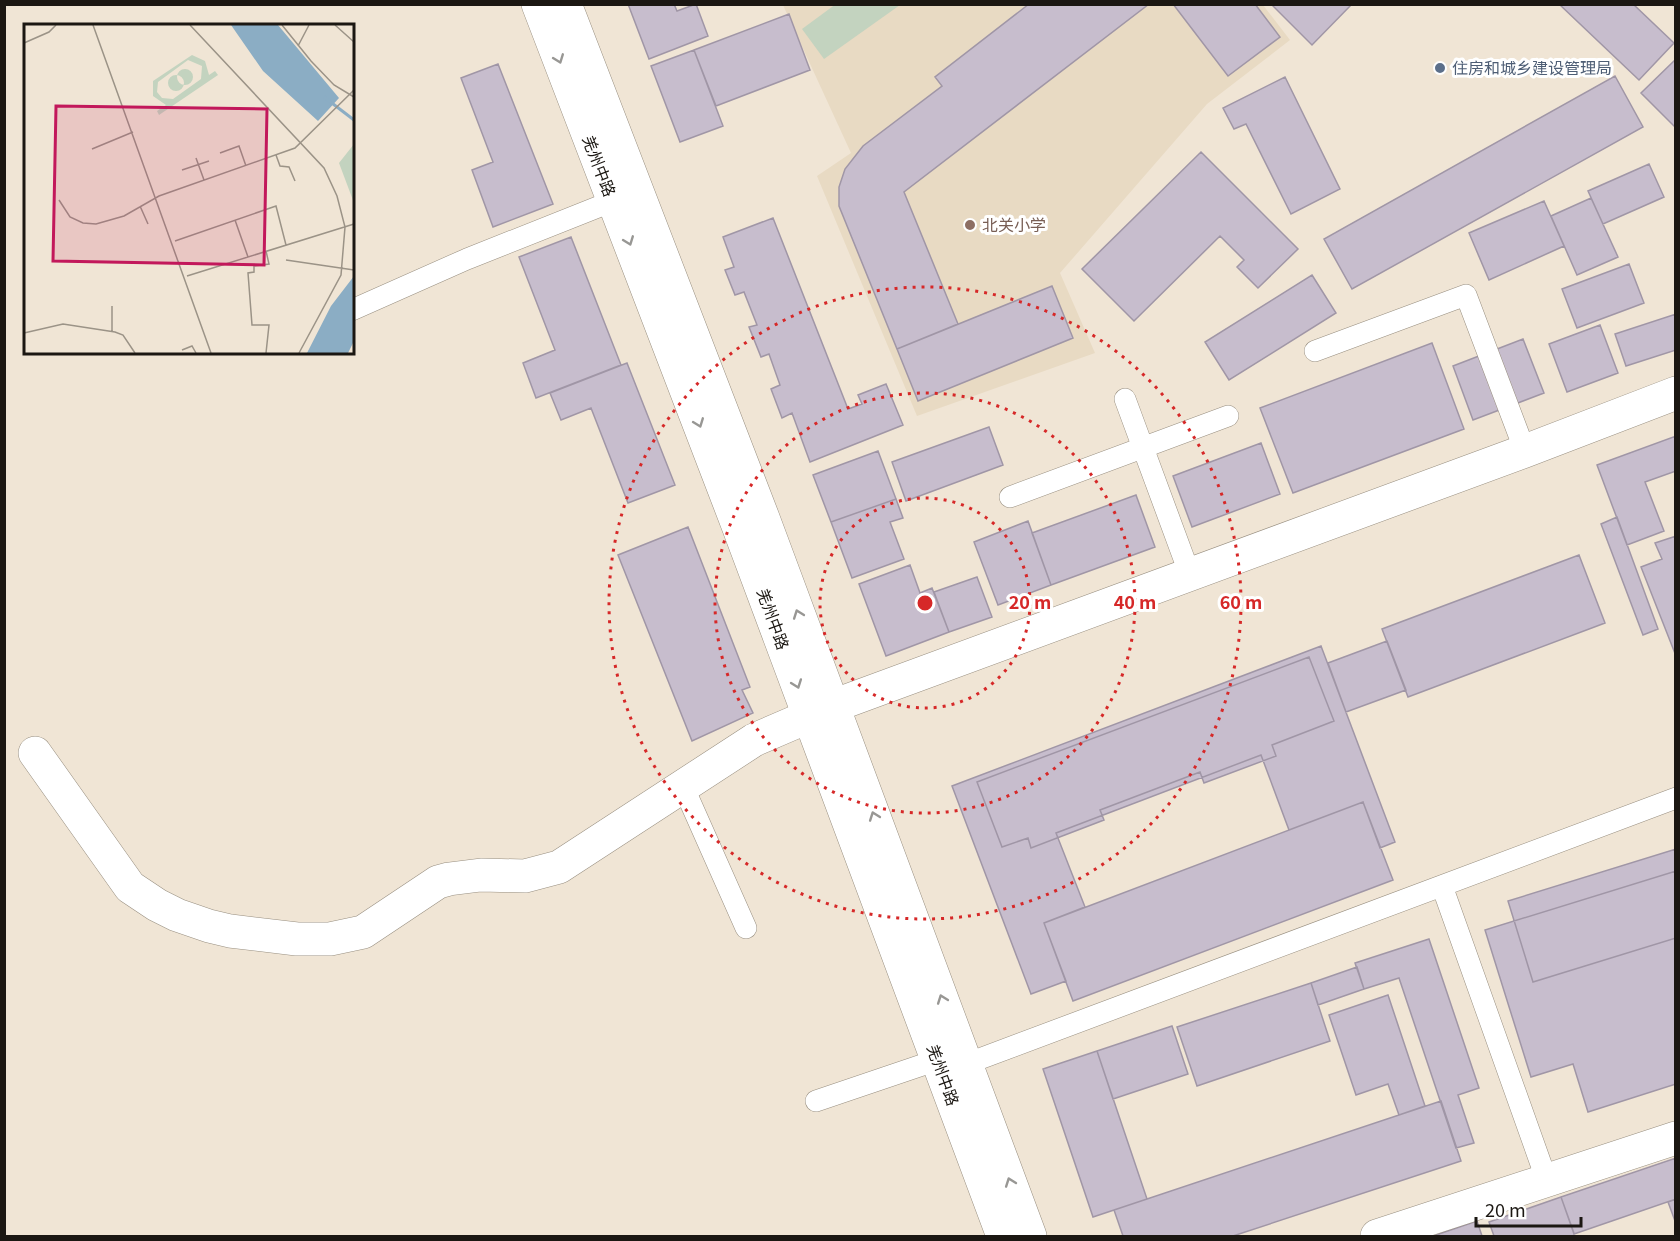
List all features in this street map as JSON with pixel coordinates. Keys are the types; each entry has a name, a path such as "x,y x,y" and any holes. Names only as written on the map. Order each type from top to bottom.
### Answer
{"main road":[{"name":"羌州中路","path":"537,4 739,528 821,711 952,1062 1030,1236"},
{"name":"羌州中路","path":"565,4 763,518 821,711"},
{"path":"35,753 130,887 157,905 177,915 230,931 297,939 330,939 363,932 438,882 482,875 525,876 559,867 754,740 821,711 1676,393"},
{"name":"羌州中路","path":"952,1062 1003,1236"},
{"path":"1377,1236 1676,1138"}],"lane":[{"path":"354,309 467,259 613,201"},
{"path":"1316,351 1466,295 1525,451"},
{"path":"1125,399 1190,574"},
{"path":"1010,496 1228,416"},
{"path":"683,786 746,928"},
{"path":"816,1101 952,1062 1442,886 1676,798"},
{"path":"1442,886 1547,1181"}],"shaded area":[{"name":"北关小学","path":"783,5 1263,5 1290,40 1207,104 1060,273 1095,353 917,416 817,176 851,153"}],"green space":[{"path":"836,4 900,5 824,59 802,29"}],"building":[{"path":"628,4 674,4 677,11 696,4 708,36 649,59"},
{"path":"1029,4 1149,4 904,192 958,324 897,349 839,206 839,187 845,169 863,146 942,86 935,77"},
{"path":"1173,4 1255,4 1280,37 1228,76"},
{"path":"1271,4 1352,4 1312,45"},
{"path":"1559,4 1633,4 1674,43 1639,80"},
{"path":"789,14 810,70 716,106 694,50"},
{"path":"694,50 723,126 680,142 651,66"},
{"path":"1676,59 1676,128 1641,93"},
{"path":"498,64 553,204 493,227 472,170 493,162 461,78"},
{"path":"1615,76 1643,127 1352,289 1324,239"},
{"path":"1285,77 1340,189 1291,214 1246,124 1234,129 1223,108"},
{"path":"1201,152 1298,249 1258,288 1237,267 1244,260 1220,236 1134,321 1082,269"},
{"path":"1649,164 1664,197 1603,224 1588,191"},
{"path":"1591,198 1618,257 1577,275 1551,216"},
{"path":"1544,201 1564,246 1489,280 1469,233"},
{"path":"773,218 848,409 862,404 858,395 886,384 903,425 810,462 792,413 782,418 771,389 780,385 769,354 761,357 749,327 757,325 744,292 735,295 725,270 734,267 723,237"},
{"path":"571,237 621,365 536,398 523,363 555,350 519,257"},
{"path":"1629,264 1644,303 1577,328 1562,289"},
{"path":"1312,275 1336,313 1229,380 1205,342"},
{"path":"1052,286 1073,338 918,401 897,349"},
{"path":"1676,314 1676,350 1626,366 1615,334"},
{"path":"1600,325 1618,373 1567,392 1549,344"},
{"path":"1523,339 1544,393 1473,420 1453,366"},
{"path":"1432,343 1464,429 1293,493 1260,408"},
{"path":"627,363 675,485 628,503 591,408 561,420 550,393"},
{"path":"989,427 1003,465 906,501 892,462"},
{"path":"1676,436 1676,471 1645,482 1664,531 1627,545 1597,465"},
{"path":"1261,443 1280,494 1192,527 1173,476"},
{"path":"878,451 896,499 831,522 813,475"},
{"path":"1136,495 1155,547 1051,585 1032,533"},
{"path":"896,499 903,518 890,522 904,559 852,578 831,522"},
{"path":"1617,517 1658,629 1643,635 1601,524"},
{"path":"1028,521 1051,585 998,605 974,542"},
{"path":"688,527 750,687 742,690 753,713 692,741 618,555"},
{"path":"1676,536 1676,656 1641,567 1662,559 1655,543"},
{"path":"1579,555 1605,623 1408,697 1382,629"},
{"path":"910,565 920,593 932,588 949,632 886,656 859,584"},
{"path":"977,577 992,617 949,632 934,592"},
{"path":"1387,641 1406,690 1346,712 1328,663"},
{"path":"1321,646 1395,842 1380,848 1363,802 1289,830 1261,755 1056,833 1085,907 1044,923 1066,981 1031,994 952,786"},
{"path":"1309,657 1334,721 1272,745 1276,756 1204,783 1200,772 1100,810 1104,820 1031,848 1028,838 1002,847 977,782"},
{"path":"1363,802 1393,880 1073,1001 1044,923"},
{"path":"1676,849 1676,938 1533,982 1508,901"},
{"path":"1676,871 1676,1084 1588,1112 1573,1064 1531,1077 1485,930"},
{"path":"1429,939 1479,1088 1458,1095 1474,1143 1456,1148 1399,978 1364,989 1355,963"},
{"path":"1357,967 1364,989 1318,1005 1311,983"},
{"path":"1311,983 1330,1041 1197,1086 1177,1027"},
{"path":"1388,995 1425,1106 1399,1115 1388,1084 1356,1095 1329,1015"},
{"path":"1172,1026 1188,1074 1113,1099 1097,1051"},
{"path":"1097,1051 1147,1199 1093,1217 1043,1069"},
{"path":"1441,1101 1461,1161 1233,1236 1123,1236 1114,1210"},
{"path":"1676,1158 1676,1199 1574,1234 1561,1197"},
{"path":"1561,1197 1575,1236 1494,1236 1489,1222"},
{"path":"1676,1199 1676,1221 1675,1221 1668,1202"},
{"path":"1477,1221 1482,1236 1433,1236"}],"place":[{"name":"住房和城乡建设管理局","path":"1440,68"},
{"name":"北关小学","path":"970,225"}]}
